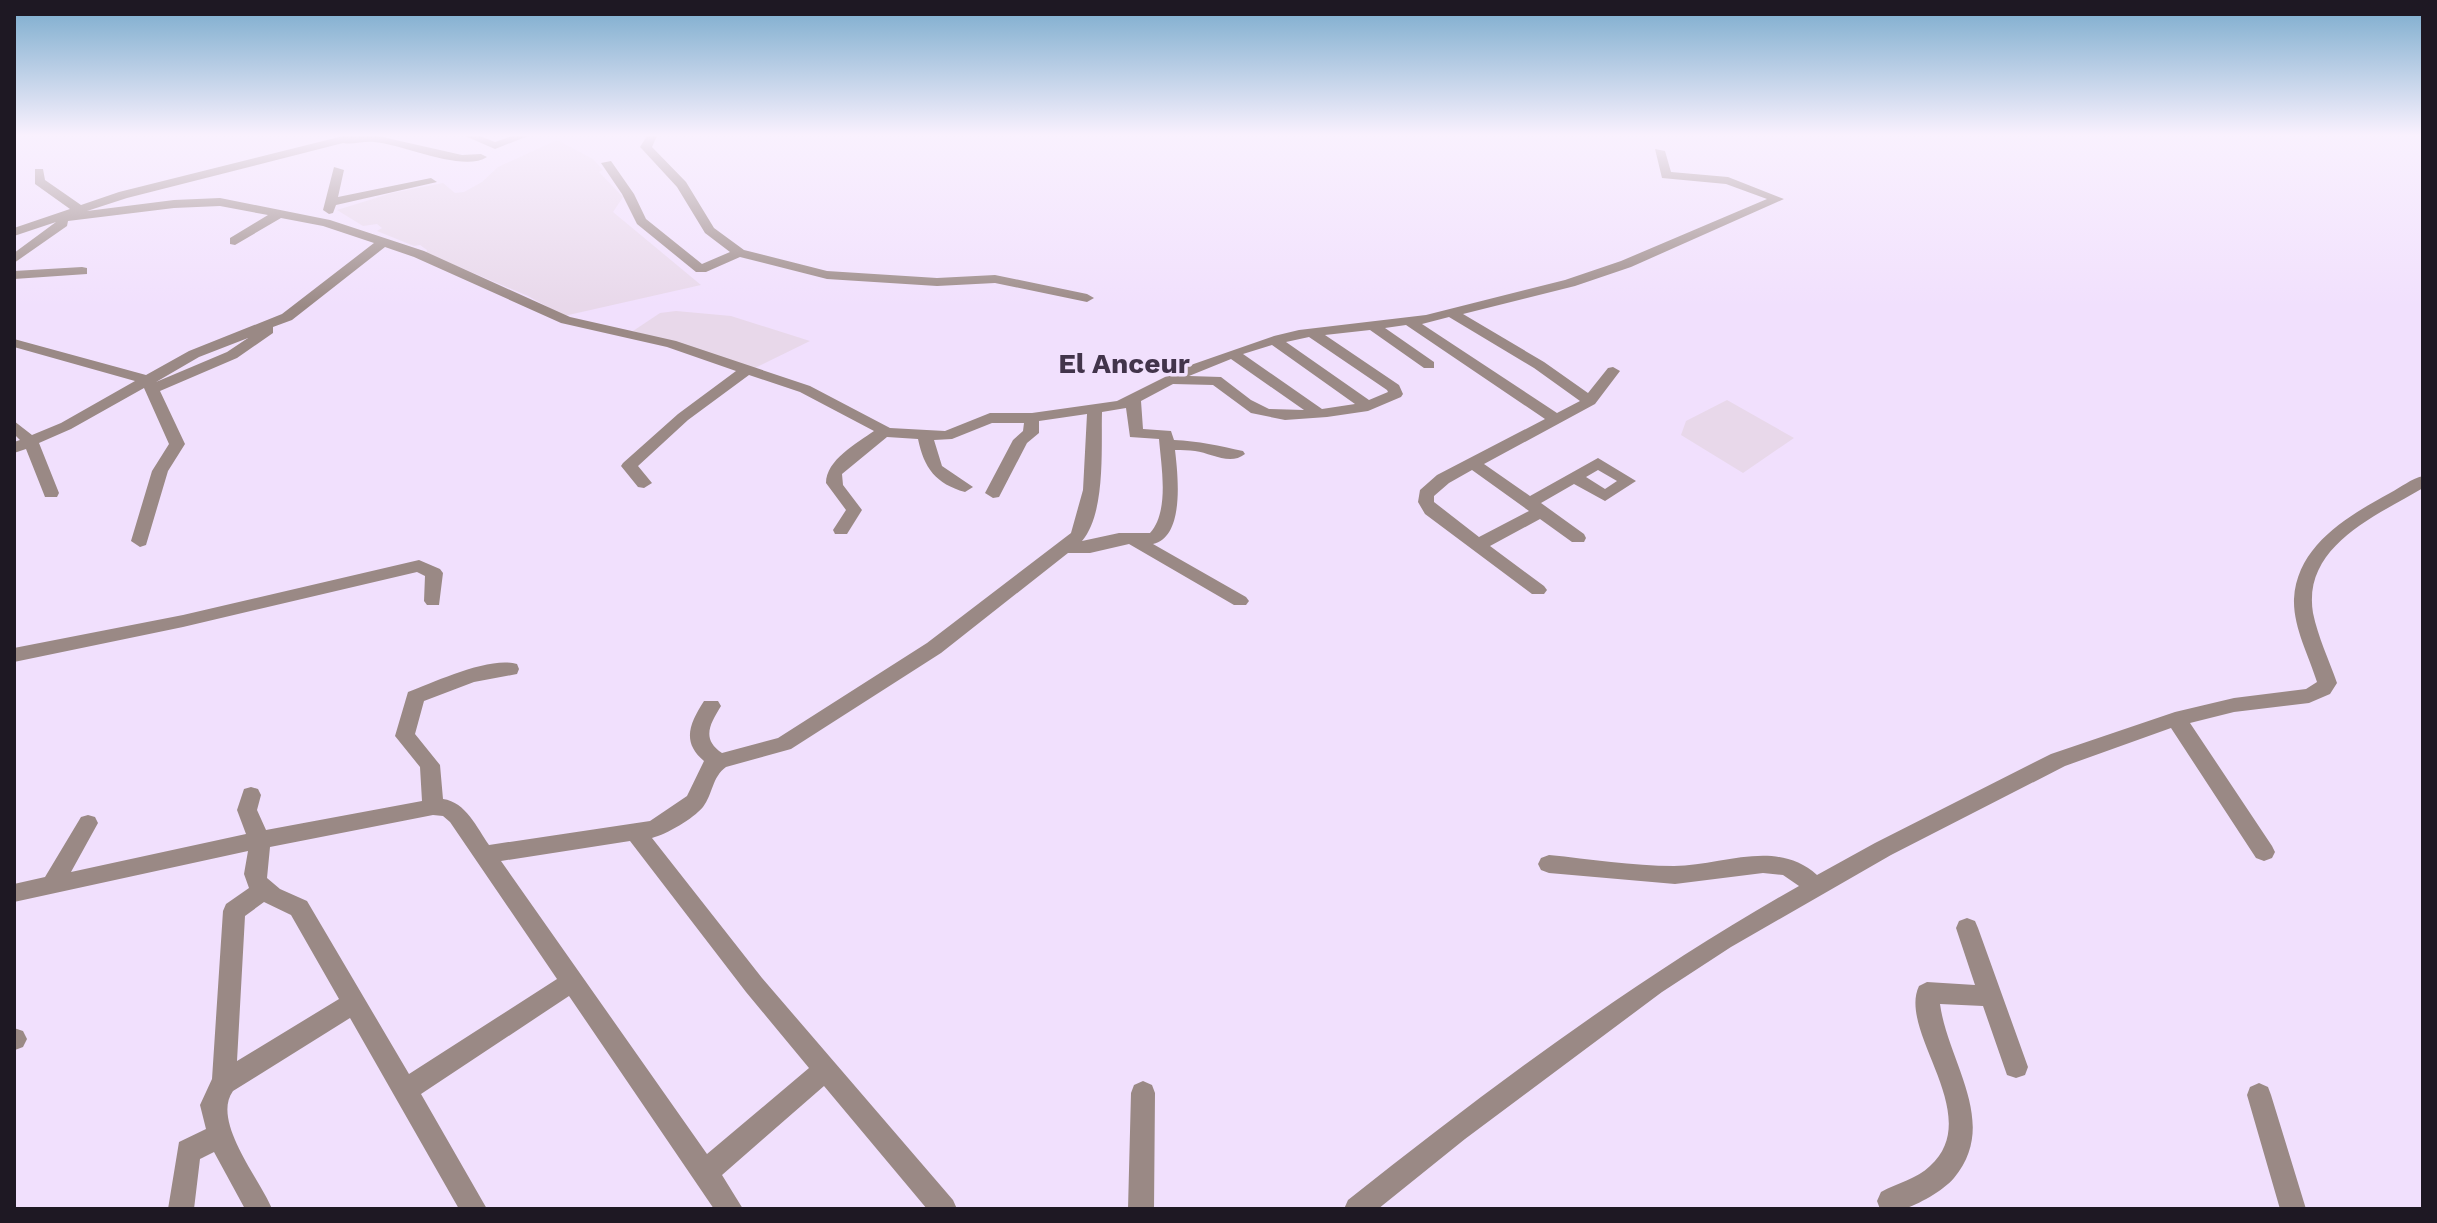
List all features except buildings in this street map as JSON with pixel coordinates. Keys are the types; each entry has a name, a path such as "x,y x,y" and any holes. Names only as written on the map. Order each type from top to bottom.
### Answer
{"street":[{"path":"49,193 69,215"},
{"path":"14,232 139,193"},
{"path":"326,223 334,193"},
{"path":"332,202 376,193"},
{"path":"627,193 641,221 701,269 739,253"},
{"path":"687,193 703,222 717,238 739,253 827,275 937,282 995,279 1087,298"},
{"path":"14,259 69,215 202,202 280,213 385,241 518,296 566,320 671,344 805,389 884,431 902,435 925,433 947,436 990,418 1032,418 1134,401 1167,382 1232,353 1274,340 1451,313 1598,275 1778,199 1762,193"},
{"path":"235,241 280,213"},
{"path":"14,448 149,385 232,355 385,241"},
{"path":"14,275 82,271"},
{"path":"1451,313 1539,365 1590,401"},
{"path":"1409,321 1556,419"},
{"path":"1372,325 1429,365"},
{"path":"1167,382 1216,380 1257,411 1318,413 1368,406 1392,397 1396,391 1312,333"},
{"path":"1274,340 1368,406"},
{"path":"14,343 149,385 177,444 160,471 140,541"},
{"path":"1232,353 1318,413"},
{"path":"644,483 629,466 683,417 748,369"},
{"path":"1538,590 1431,510 1426,494 1432,487 1473,463 1590,401 1613,371"},
{"path":"1063,547 1090,547 1119,539 1135,541 1154,538 1165,528 1169,492 1166,434 1135,434 1134,401"},
{"path":"484,855 655,829 695,802 711,767 720,761 784,744 934,648 1078,536 1087,515 1095,409"},
{"path":"993,493 1021,440 1031,433 1032,418"},
{"path":"14,426 31,442 51,493"},
{"path":"841,530 854,510 834,483 835,473 840,465 884,431"},
{"path":"925,433 930,462 936,472 944,479 965,487"},
{"path":"1167,445 1200,446 1217,453 1237,454"},
{"path":"1473,463 1578,538"},
{"path":"1478,545 1575,477"},
{"path":"1357,1209 1456,1130 1654,985 1815,887 2058,760 2175,719 2234,705 2309,696 2323,689 2327,683 2303,600 2306,576 2334,535 2348,523 2423,481"},
{"path":"1135,541 1240,601"},
{"path":"14,655 183,621 419,566 434,573 433,601"},
{"path":"433,807 430,765 405,736 415,697 471,676 510,669"},
{"path":"711,706 697,732 705,753 720,761"},
{"path":"2175,719 2264,852"},
{"path":"251,795 245,807 250,825 259,840 255,876 263,890 299,908 474,1209"},
{"path":"14,893 259,840 433,807 448,808 457,816 730,1209"},
{"path":"51,886 88,823"},
{"path":"635,832 754,985 944,1209"},
{"path":"1549,864 1639,875 1675,875 1763,864 1786,866 1800,873 1815,887"},
{"path":"224,1083 234,911 263,890"},
{"path":"1967,928 2016,1067"},
{"path":"404,1091 571,982"},
{"path":"1893,1209 1890,1201 1924,1187 1944,1173 1960,1146 1962,1118 1927,993 1990,996"},
{"path":"259,1209 223,1143 211,1107 213,1096 224,1083 354,1003"},
{"path":"704,1173 826,1069"},
{"path":"1141,1209 1143,1093"},
{"path":"2259,1095 2293,1209"},
{"path":"181,1209 188,1151 215,1138 223,1143"}],"shaded area":[{"path":"392,193 619,193 623,197 613,212 701,285 564,316 528,296 426,253 427,250 420,245 414,246 377,231 382,228 377,224 363,226 337,210"},
{"path":"676,311 731,316 810,341 755,368 633,331 660,313"},
{"path":"1727,400 1794,438 1743,473 1681,435 1686,421"}],"district":[{"name":"El Anceur","path":"1124,363"}]}
